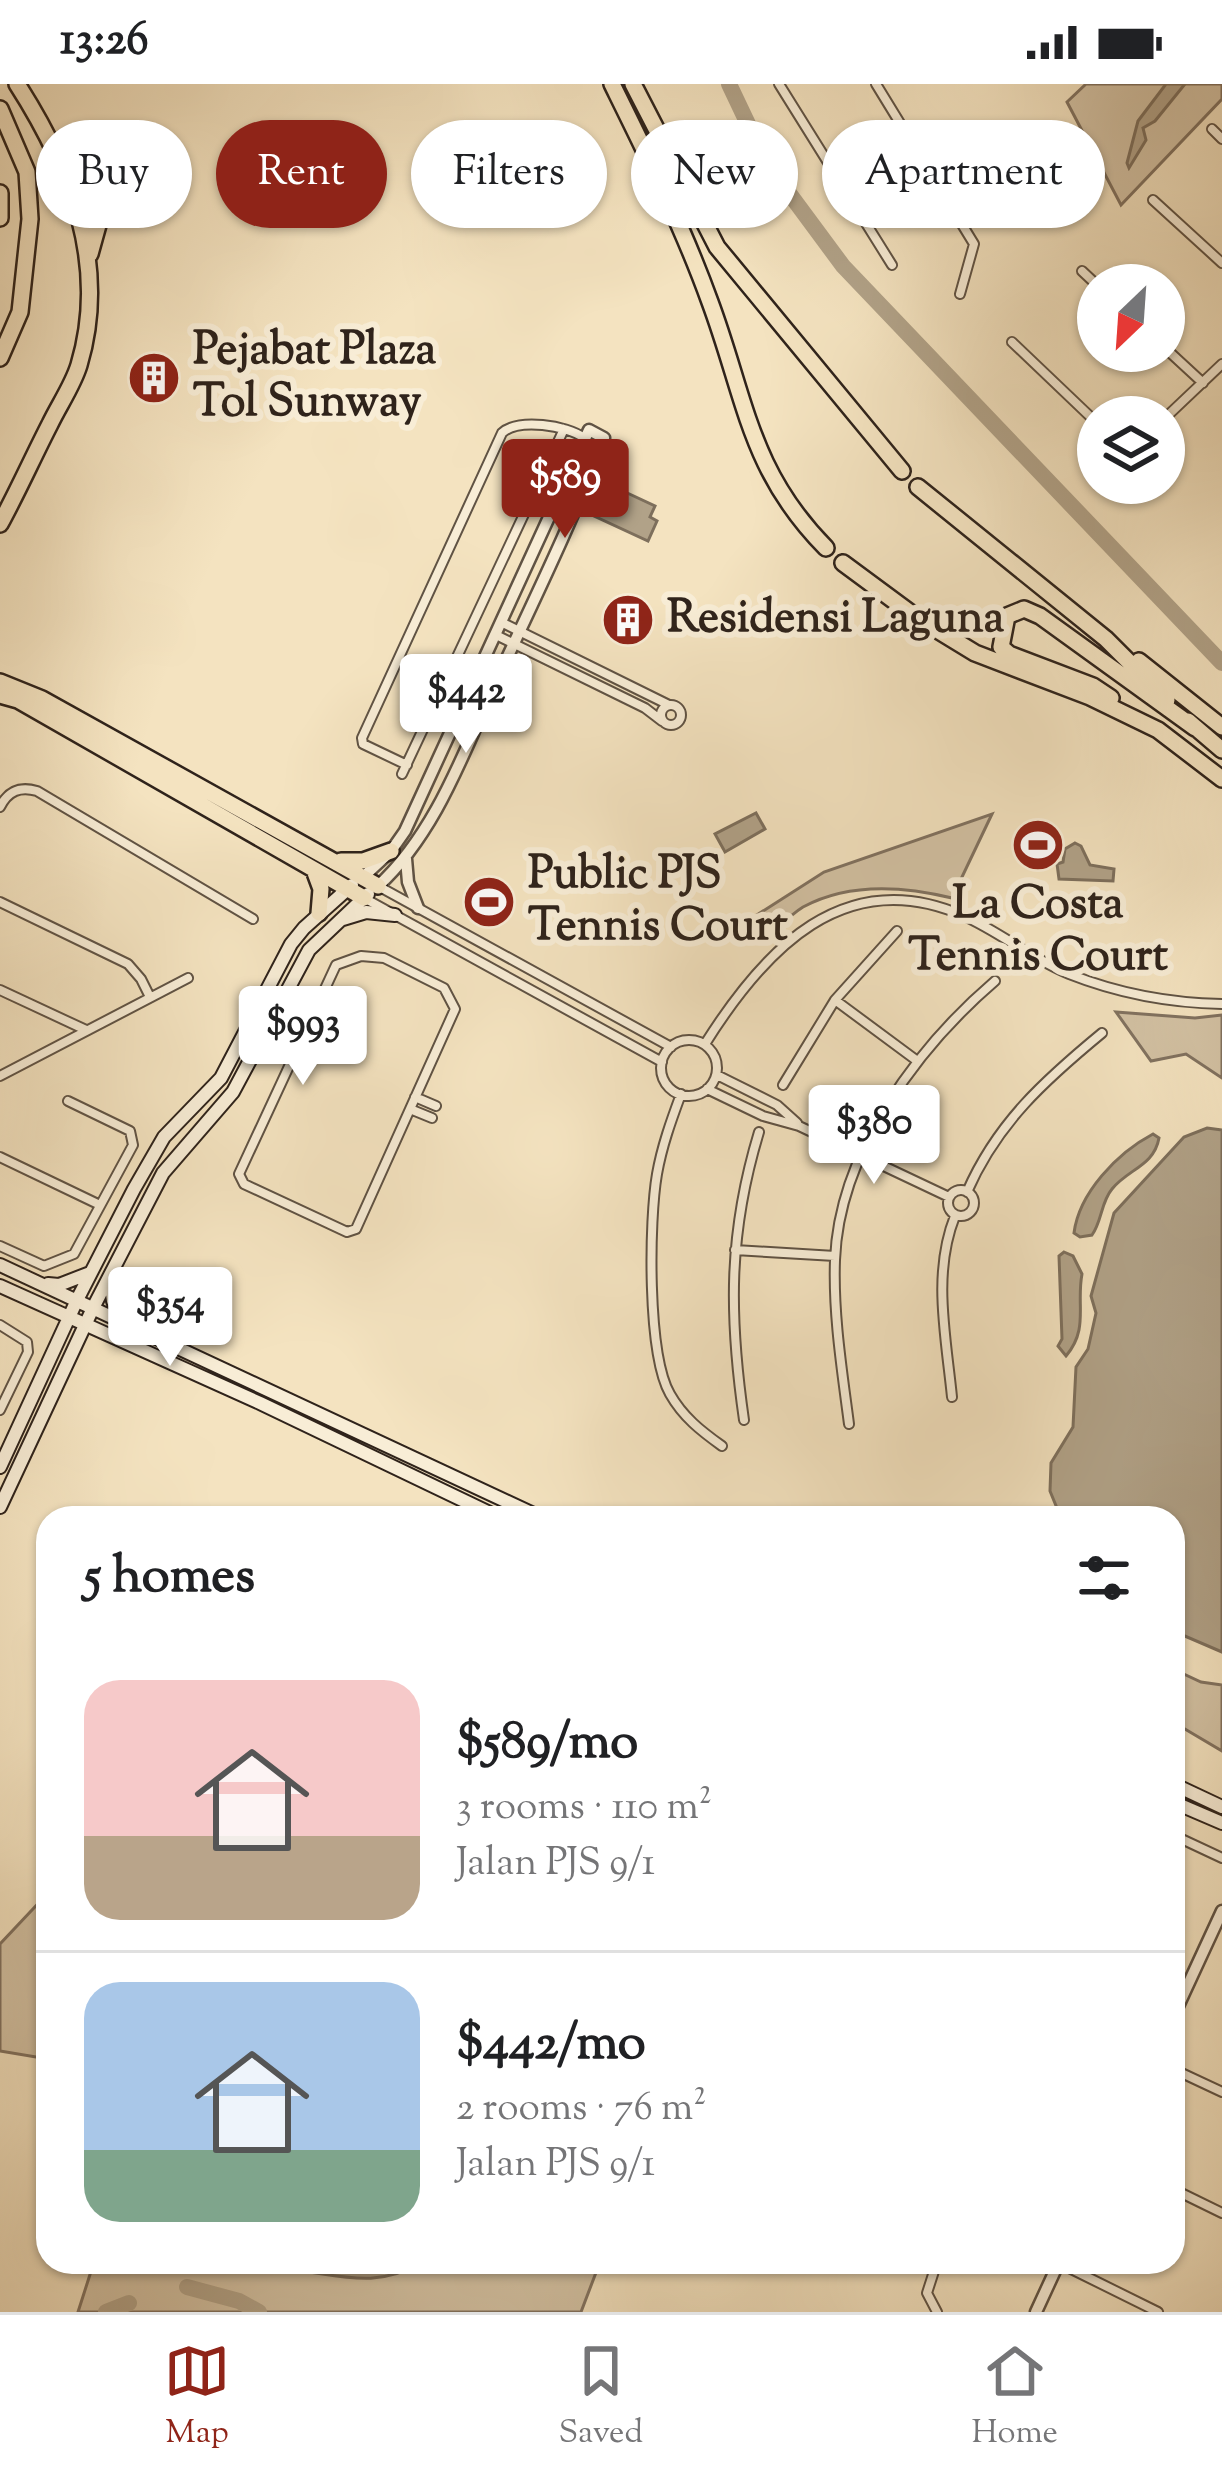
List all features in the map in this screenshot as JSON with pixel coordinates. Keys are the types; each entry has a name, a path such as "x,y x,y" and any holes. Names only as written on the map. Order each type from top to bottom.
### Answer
{"highway":[{"path":"0,524 78,367 91,280 90,254 52,142 17,84"},
{"path":"612,84 710,301 760,458 794,516 826,548"},
{"path":"633,84 717,247 902,471"},
{"path":"0,109 27,172 30,219 20,313 0,358"},
{"path":"0,193 0,218"},
{"path":"90,254 97,228"},
{"path":"918,487 1222,727"},
{"path":"842,562 916,617 975,653 1158,730"},
{"path":"1222,750 1040,616 1024,609 1007,616 1000,638 1009,654 1093,686 1222,779"},
{"path":"1106,639 1195,728"},
{"path":"0,682 42,699 379,886"},
{"path":"0,695 18,700 364,898"},
{"path":"332,860 399,855"},
{"path":"312,868 321,889 319,914"}],"main road":[{"path":"0,1467 90,1273 164,1137 221,1078 292,944 362,877"},
{"path":"0,1507 93,1307 163,1173 233,1092 302,961 379,886"},
{"path":"338,921 366,912 395,915"},
{"path":"0,1264 516,1506"},
{"path":"41,1283 59,1285 90,1273"},
{"path":"110,1276 112,1301 122,1321"},
{"path":"0,1286 475,1506"},
{"path":"38,1304 56,1327 57,1346"},
{"path":"73,1352 90,1339 114,1339"},
{"path":"1185,1790 1222,1807"},
{"path":"1185,1807 1222,1823"}],"street":[{"path":"779,84 892,265"},
{"path":"876,84 974,244 960,294"},
{"path":"1211,129 1222,139"},
{"path":"1153,200 1222,263"},
{"path":"1012,342 1077,404"},
{"path":"1185,399 1222,364"},
{"path":"1185,366 1203,382"},
{"path":"564,430 405,769 363,744 362,738 505,429 512,425 564,430 604,439 447,786 379,886 671,1047"},
{"path":"418,908 399,855 405,832 586,435"},
{"path":"507,550 531,561"},
{"path":"496,635 645,708 662,721 672,725 680,720 678,708 501,622"},
{"path":"662,721 661,711 669,705"},
{"path":"1,802 20,789 37,791 253,919"},
{"path":"362,877 399,855"},
{"path":"364,898 662,1062"},
{"path":"704,1044 784,943 815,919 880,899 926,904 965,916 1068,974 1146,997 1222,1004"},
{"path":"0,902 128,964 150,997"},
{"path":"783,1085 835,1000 897,931"},
{"path":"361,956 384,958 444,988 455,1009 410,1109 356,1229 347,1232 244,1184 239,1174 336,965 361,956"},
{"path":"0,1076 188,978"},
{"path":"849,1424 835,1256 845,1206 882,1113 916,1060 995,980"},
{"path":"0,990 86,1030"},
{"path":"835,1000 916,1060"},
{"path":"967,1192 983,1155 1007,1119 1045,1079 1102,1033"},
{"path":"684,1040 704,1044 716,1058 717,1075 707,1089 695,1095 681,1094 663,1078 662,1062 671,1047 684,1040"},
{"path":"717,1075 777,1105 799,1126"},
{"path":"707,1089 763,1116 799,1126 949,1197"},
{"path":"681,1094 663,1142 656,1180 652,1216 655,1322 670,1394 694,1426 722,1446"},
{"path":"415,1097 436,1106"},
{"path":"0,1246 44,1266 68,1259 133,1145 133,1136 68,1101"},
{"path":"410,1109 432,1118"},
{"path":"743,1420 734,1342 734,1250 737,1213 759,1132"},
{"path":"0,1157 100,1205"},
{"path":"957,1191 967,1192 974,1199 974,1209 967,1216 955,1216 948,1206 949,1197 957,1191"},
{"path":"952,1397 940,1271 955,1216"},
{"path":"734,1250 835,1256"},
{"path":"0,1325 27,1342 28,1352 0,1410"},
{"path":"1185,1841 1222,1858"},
{"path":"1185,1992 1222,1911"},
{"path":"1185,2075 1222,2092"},
{"path":"1185,2194 1222,2212"},
{"path":"933,2274 927,2293 937,2312"},
{"path":"1036,2312 1053,2274"},
{"path":"1083,2274 1159,2312"}],"shaded area":[{"path":"1086,84 1222,84 1222,99 1121,205 1105,174 1105,120 1076,120 1067,102"},
{"path":"1166,84 1185,84 1155,121 1143,128 1146,140 1129,168 1138,121"},
{"path":"608,484 655,506 650,517 657,521 648,541 594,516"},
{"path":"756,813 765,829 725,852 715,834"},
{"path":"992,814 952,898 895,889 839,893 803,907 767,938 749,920 824,872"},
{"name":"La Costa Tennis Court","path":"1059,833 1059,855 1018,856 1017,834"},
{"path":"1075,843 1090,865 1114,869 1113,881 1059,879 1057,864 1063,862 1065,849"},
{"name":"Public PJS Tennis Court","path":"488,878 510,889 490,926 468,914"},
{"path":"1116,1012 1195,1018 1222,1015 1222,1078 1186,1054 1151,1061"},
{"path":"1207,1128 1222,1130 1222,1652 1185,1636 1185,1506 1056,1506 1050,1491 1051,1463 1073,1427 1076,1367 1088,1349 1096,1313 1091,1296 1114,1213 1184,1137"},
{"path":"1153,1134 1159,1138 1152,1155 1112,1189 1092,1235 1074,1233 1083,1203 1102,1176"},
{"path":"1064,1252 1073,1256 1082,1274 1080,1326 1066,1356 1058,1346 1062,1339 1059,1256"},
{"path":"1185,1675 1222,1685 1222,1751 1185,1729"},
{"path":"36,1906 36,2057 0,2051 0,1944"},
{"path":"90,2274 595,2274 581,2312 78,2312"},
{"path":"321,2274 394,2274 370,2278"}],"waterway":[{"path":"729,84 766,162 843,266 1222,663"},
{"path":"187,2287 239,2301 259,2312"},
{"path":"106,2312 129,2303"}],"place":[{"name":"Pejabat Plaza Tol Sunway","path":"154,378"},
{"name":"Residensi Laguna","path":"628,620"},
{"name":"La Costa Tennis Court","path":"1038,845"},
{"name":"Public PJS Tennis Court","path":"489,902"}]}
